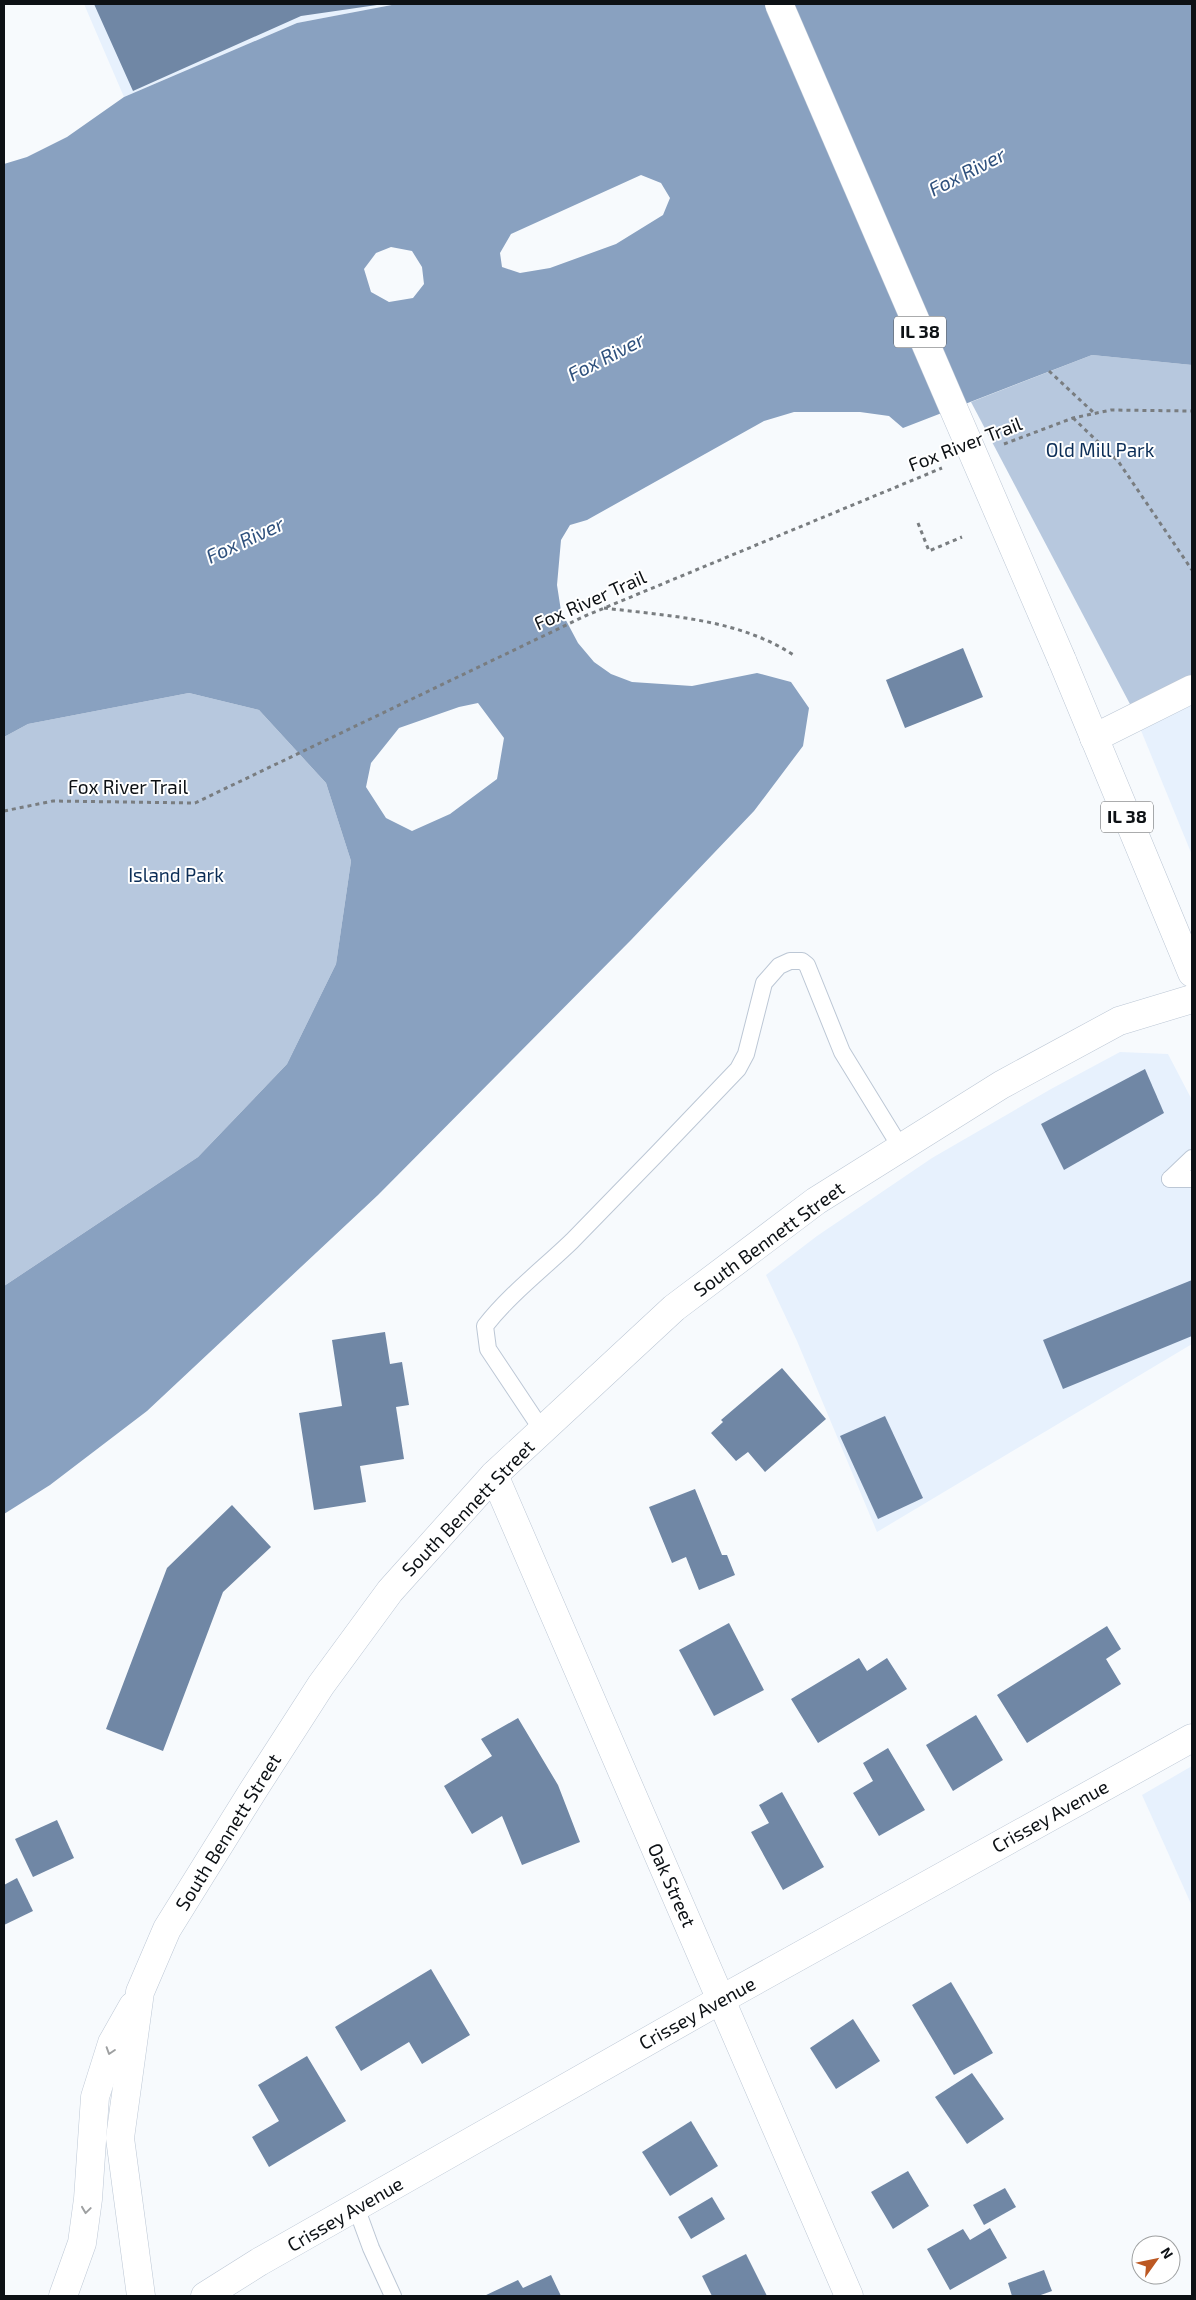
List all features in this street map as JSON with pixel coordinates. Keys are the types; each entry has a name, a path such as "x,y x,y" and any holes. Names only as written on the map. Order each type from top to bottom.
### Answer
{"main road":[{"name":"IL 38","path":"779,4 1062,660 1192,974"},
{"path":"1094,738 1192,689"},
{"name":"South Bennett Street","path":"141,2296 120,2138 140,1992 167,1928 321,1685 390,1590 494,1475 674,1308 816,1201 1002,1085 1119,1021 1192,999"},
{"name":"Oak Street","path":"494,1475 849,2296"},
{"name":"Crissey Avenue","path":"205,2296 356,2207 722,1999 1192,1738"},
{"path":"63,2296 82,2244 88,2198 95,2097 112,2043 140,1992"}],"lane":[{"path":"542,1430 488,1349 485,1326 498,1309 548,1265 638,1175 738,1069 746,1054 764,983 779,966 796,961 802,961 807,965 842,1052 901,1148"},
{"path":"1192,1158 1170,1179 1192,1180"},
{"path":"356,2207 370,2248 393,2296"}],"path":[{"path":"1049,371 1094,413"},
{"name":"Fox River Trail","path":"998,446 1073,418 1094,413 1111,410 1192,411"},
{"path":"1073,418 1118,461 1192,570"},
{"name":"Fox River Trail","path":"4,811 53,801 195,803 585,616 943,467"},
{"path":"918,522 929,551 962,537"},
{"path":"603,608 732,628 758,635 796,656"}],"shaded area":[{"path":"84,4 397,4 297,23 124,97"},
{"path":"1192,677 1192,855 1131,706"},
{"path":"1120,1052 1168,1054 1192,1100 1192,1344 877,1532 797,1341 766,1275 817,1236 932,1158 1051,1089"},
{"path":"1192,1766 1192,1906 1142,1795"}],"green space":[{"name":"Old Mill Park","path":"1092,355 1192,365 1192,677 1131,706 971,402"},
{"name":"Island Park","path":"189,693 259,710 326,783 351,861 336,964 287,1064 198,1157 4,1286 4,737 28,724"}],"water":[{"name":"Fox River","path":"397,4 1192,4 1192,365 1092,355 903,428 889,416 860,412 794,412 764,421 587,520 570,525 561,540 557,585 561,611 578,643 594,662 611,674 632,682 692,686 757,673 791,682 809,708 803,746 754,811 631,940 378,1195 147,1411 50,1485 4,1514 4,1286 198,1157 287,1064 336,964 351,861 326,783 259,710 189,693 28,724 4,737 4,164 27,157 67,137 124,97 297,23","holes":["641,175 661,183 670,198 663,215 616,244 550,268 520,273 502,267 500,253 511,234","391,247 412,251 422,267 424,284 413,298 389,302 371,292 364,269 376,253","478,703 504,738 497,779 450,814 412,831 386,818 366,787 371,763 399,728 459,707"]}],"building":[{"path":"94,4 377,5 301,16 133,91"},
{"path":"963,648 983,697 905,728 886,680"},
{"path":"1145,1069 1164,1113 1064,1170 1041,1124"},
{"path":"1192,1280 1192,1336 1063,1389 1043,1340"},
{"path":"385,1332 390,1364 402,1362 409,1405 396,1407 404,1459 360,1466 366,1502 314,1510 299,1413 342,1406 332,1340"},
{"path":"782,1368 826,1419 765,1472 748,1452 736,1461 711,1433 723,1422 721,1420"},
{"path":"885,1416 923,1498 878,1519 840,1436"},
{"path":"695,1489 722,1555 727,1555 735,1575 699,1590 686,1557 672,1563 649,1507"},
{"path":"232,1505 271,1547 223,1592 163,1751 106,1729 167,1568"},
{"path":"729,1623 764,1690 714,1716 679,1650"},
{"path":"1107,1626 1121,1649 1106,1659 1121,1684 1027,1743 997,1695"},
{"path":"859,1658 867,1671 887,1658 907,1689 818,1743 791,1699"},
{"path":"976,1715 1003,1760 953,1791 926,1745"},
{"path":"518,1718 558,1785 580,1842 522,1865 502,1816 472,1834 444,1786 492,1756 481,1739"},
{"path":"888,1748 925,1810 879,1836 853,1793 873,1781 863,1763"},
{"path":"782,1792 824,1867 783,1890 751,1832 769,1823 759,1805"},
{"path":"57,1820 74,1858 33,1877 15,1839"},
{"path":"17,1878 33,1911 4,1925 4,1885"},
{"path":"431,1969 470,2035 422,2064 409,2042 361,2071 335,2027"},
{"path":"951,1982 993,2053 954,2075 912,2005"},
{"path":"853,2019 880,2061 836,2089 810,2048"},
{"path":"307,2056 346,2121 269,2167 252,2137 279,2121 258,2085"},
{"path":"972,2073 1004,2119 967,2144 935,2097"},
{"path":"691,2121 718,2166 670,2196 642,2152"},
{"path":"908,2171 929,2206 893,2229 871,2192"},
{"path":"1005,2188 1016,2207 984,2225 973,2205"},
{"path":"712,2197 725,2219 691,2239 678,2217"},
{"path":"990,2228 1007,2258 950,2290 927,2249 963,2229 970,2240"},
{"path":"746,2254 767,2296 712,2296 702,2276"},
{"path":"1044,2270 1052,2291 1038,2296 1012,2296 1008,2283"},
{"path":"551,2275 561,2296 484,2296 518,2280 523,2288"}]}
